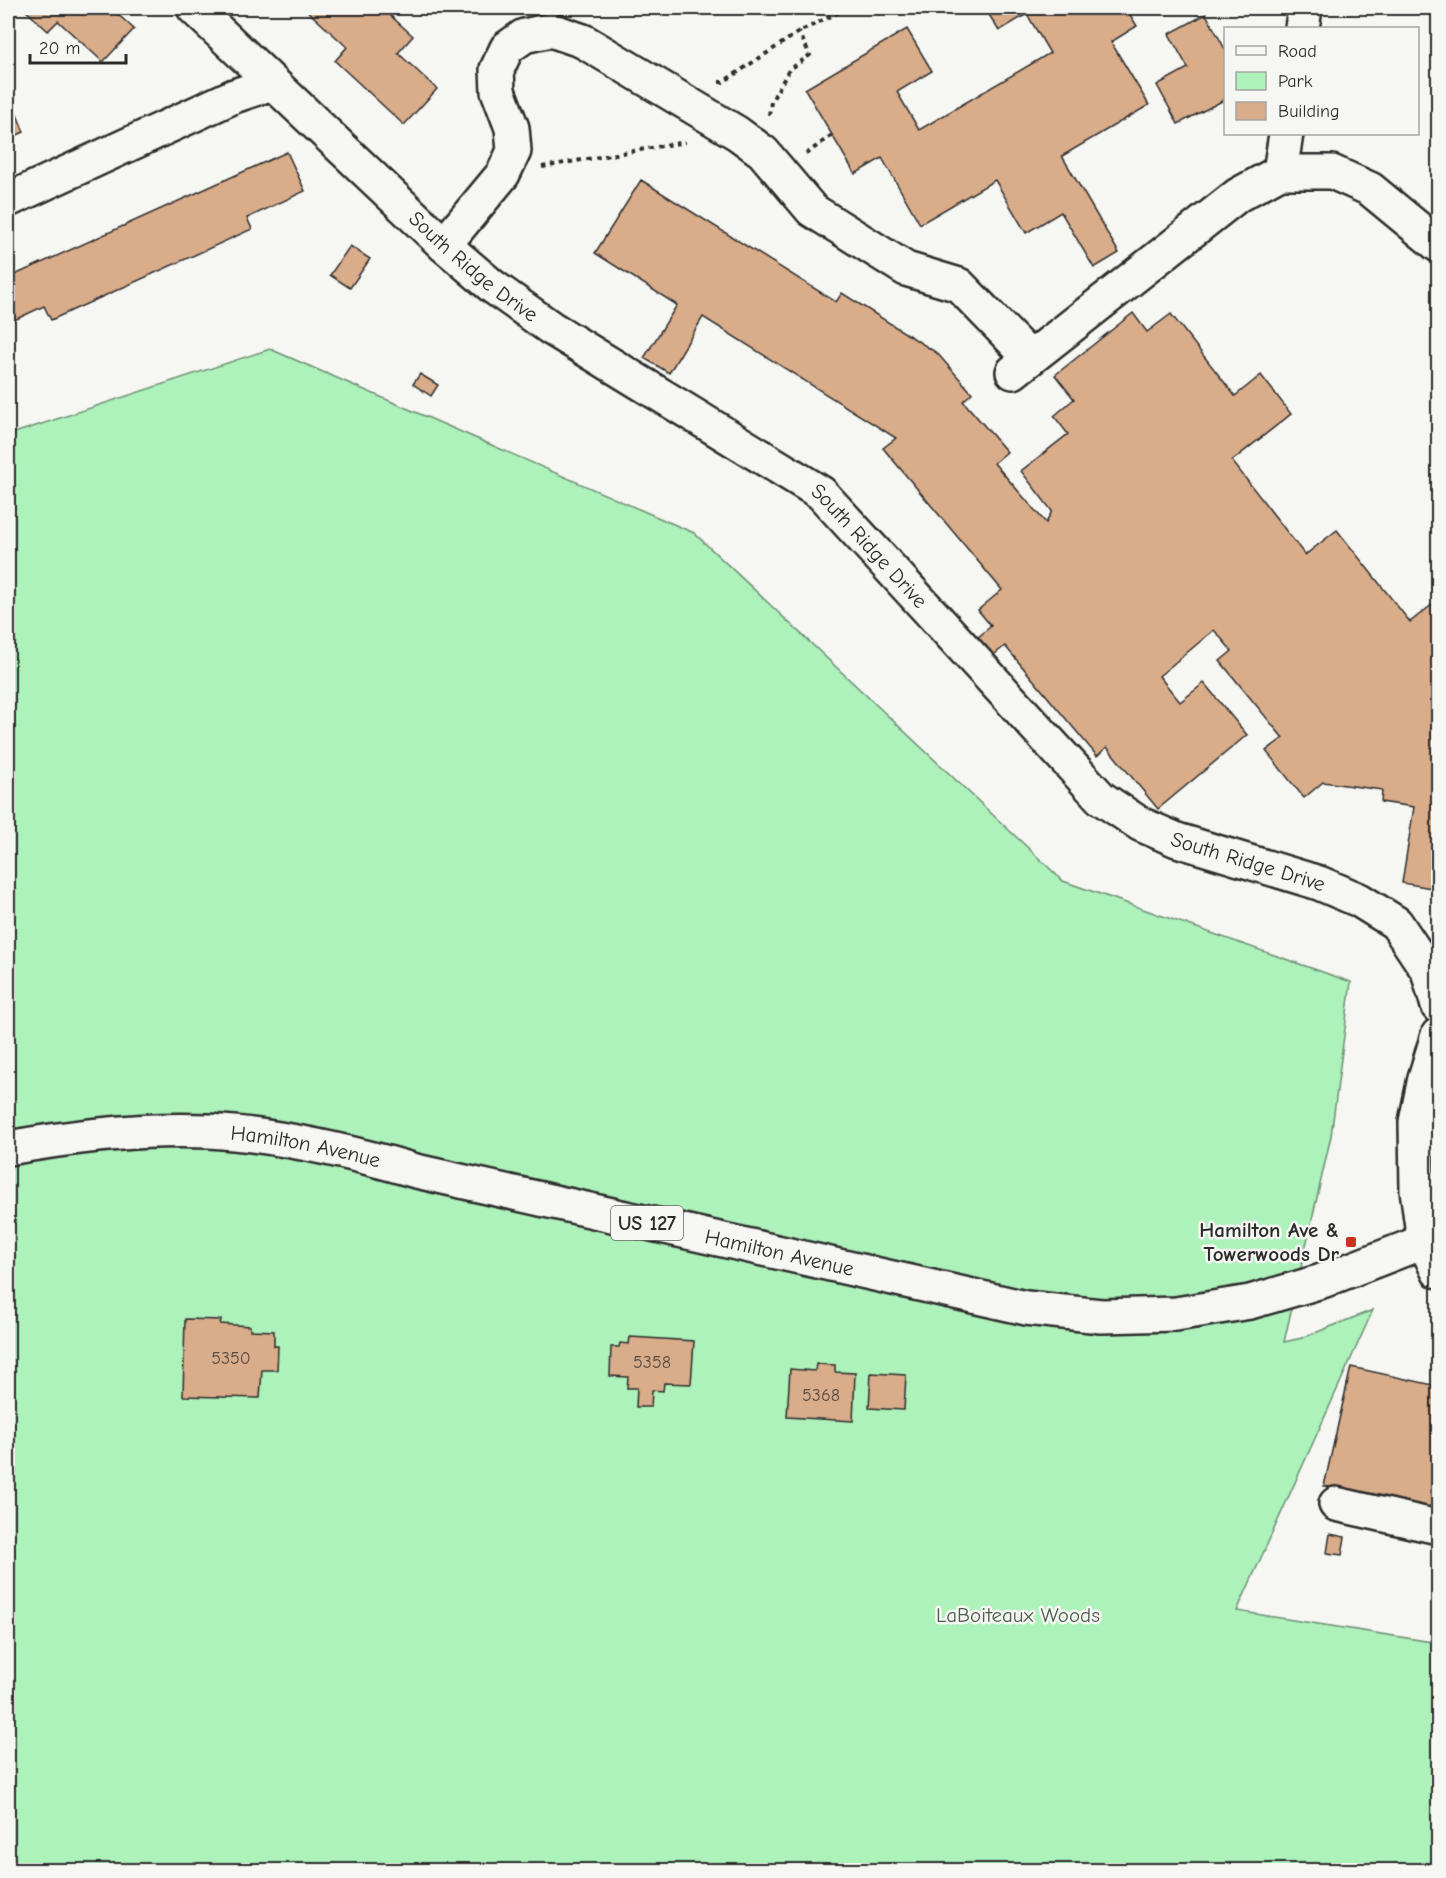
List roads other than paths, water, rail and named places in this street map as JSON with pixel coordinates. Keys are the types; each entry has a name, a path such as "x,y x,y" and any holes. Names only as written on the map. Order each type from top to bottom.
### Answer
{"street":[{"name":"South Ridge Drive","path":"194,8 444,245 492,286 550,328 821,493 1101,798 1140,824 1177,840 1319,883 1359,900 1396,923 1428,972 1438,1006"},
{"path":"1302,27 1305,8"},
{"path":"444,245 503,174 514,151 512,128 498,91 497,69 507,48 524,36 551,30 583,41 737,133 763,152 812,210 906,269 959,285 1021,365 1238,195 1280,172 1332,172 1370,189 1433,238 1438,245"},
{"path":"8,200 234,96 272,83"},
{"path":"1280,172 1286,135"},
{"path":"1438,1035 1425,1078 1416,1122 1418,1190 1438,1271"},
{"name":"Hamilton Avenue","path":"8,1148 59,1138 134,1132 209,1131 284,1139 358,1154 416,1172 1026,1308 1101,1316 1176,1314 1250,1302 1322,1281 1431,1239"},
{"path":"1336,1504 1438,1527"}],"place":[{"name":"Hamilton Ave & Towerwoods Dr","path":"1351,1242"}],"park label":[{"name":"LaBoiteaux Woods","path":"1018,1615"}]}
